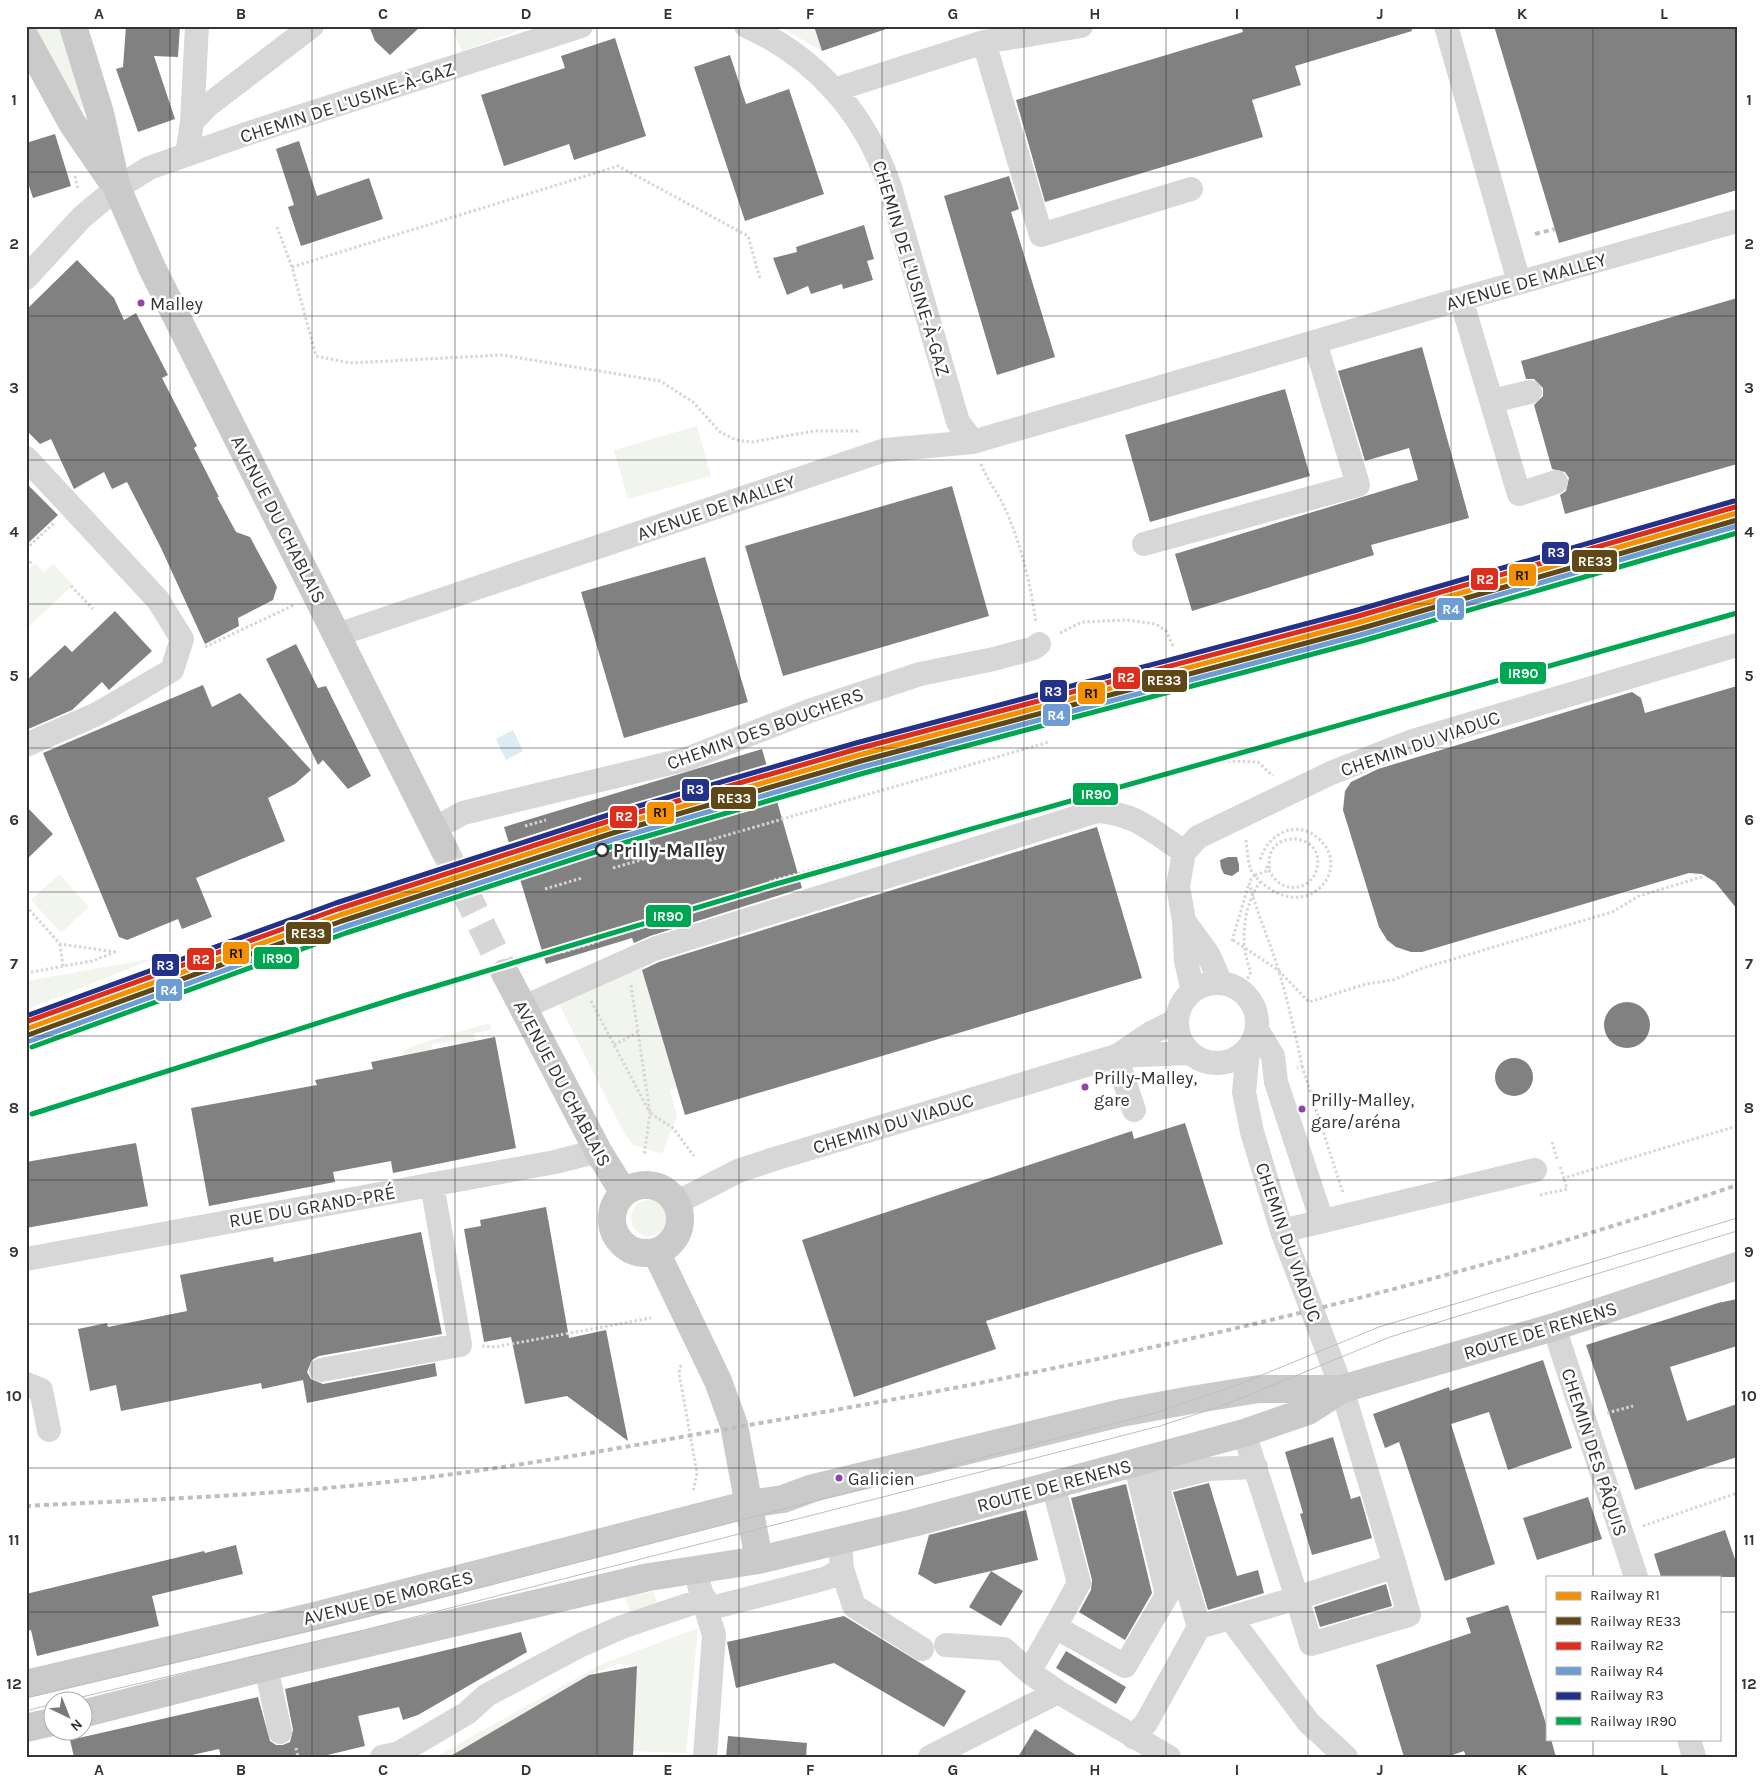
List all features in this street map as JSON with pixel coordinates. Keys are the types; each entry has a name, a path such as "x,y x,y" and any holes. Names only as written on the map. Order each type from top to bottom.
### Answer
{"main road":[{"name":"AVENUE DU CHABLAIS","path":"73,26 100,113 117,188 152,268 439,839"},
{"name":"AVENUE DU CHABLAIS","path":"30,51 72,123 117,188"},
{"name":"AVENUE DU CHABLAIS","path":"505,973 598,1151 624,1193"},
{"path":"653,1186 664,1190 676,1203 680,1220 678,1233 667,1246 656,1252 645,1254 634,1252 622,1244 615,1234 612,1223 612,1211 624,1193 633,1187 653,1186"},
{"path":"656,1252 718,1382 734,1425 759,1560"},
{"name":"ROUTE DE RENENS","path":"749,1504 783,1499 813,1488 1130,1412 1259,1390 1342,1389 1554,1327 1737,1266"},
{"name":"ROUTE DE RENENS","path":"759,1560 913,1523 1244,1433 1308,1411 1342,1389"},
{"name":"AVENUE DE MORGES","path":"26,1684 315,1616 749,1504"},
{"name":"AVENUE DE MORGES","path":"92,1712 649,1577 759,1560"},
{"path":"26,1728 42,1724"}],"street":[{"path":"187,154 192,122 198,26"},
{"path":"192,122 208,106 312,26"},
{"name":"CHEMIN DE L'USINE-À-GAZ","path":"26,278 82,217 117,188 149,168 581,26"},
{"name":"CHEMIN DE L'USINE-À-GAZ","path":"746,26 771,37 802,59 834,90 854,113 880,159 958,422 977,452"},
{"path":"834,90 984,42 1081,26"},
{"path":"1446,26 1519,282"},
{"path":"984,42 1041,235 1191,189"},
{"name":"AVENUE DE MALLEY","path":"337,634 885,450 977,452 1101,405 1519,282 1737,222"},
{"path":"1461,299 1519,494 1556,482"},
{"path":"1144,544 1358,485 1315,342"},
{"path":"1492,401 1530,392"},
{"path":"26,458 158,600 182,639 172,670 97,714 26,744"},
{"name":"CHEMIN DES BOUCHERS","path":"439,839 463,813 687,759 809,711 920,674 994,659 1034,648 1044,635"},
{"name":"CHEMIN DU VIADUC","path":"1184,852 1198,838 1310,783 1413,742 1737,645"},
{"path":"522,1008 627,961 673,944 1097,811 1117,812 1136,820 1184,852 1178,886 1184,920 1186,961 1193,991"},
{"path":"1184,920 1208,954 1221,983"},
{"path":"1221,983 1232,986 1249,999 1255,1009 1252,1040 1237,1058 1225,1063 1212,1063 1199,1060 1189,1053 1180,1037 1177,1020 1182,1004 1193,991 1202,986 1221,983"},
{"name":"CHEMIN DU VIADUC","path":"1116,1056 1151,1032 1177,1020"},
{"path":"1252,1040 1273,1056 1276,1082 1322,1220"},
{"name":"CHEMIN DU VIADUC","path":"1252,1040 1244,1092 1252,1132 1282,1231 1342,1389 1409,1615 1311,1644 1297,1598"},
{"name":"CHEMIN DU VIADUC","path":"676,1203 738,1171 1116,1056 1189,1053"},
{"path":"1116,1056 1134,1110"},
{"path":"1212,1063 1244,1092"},
{"name":"RUE DU GRAND-PRÉ","path":"26,1259 555,1162 598,1151"},
{"path":"1282,1231 1535,1170"},
{"path":"321,1370 460,1345 432,1184"},
{"name":"CHEMIN DES PÂQUIS","path":"1554,1327 1636,1576"},
{"path":"26,1384 41,1390 48,1430"},
{"path":"1244,1433 1297,1598"},
{"path":"1055,1627 1125,1666 1167,1595 1135,1462"},
{"path":"1199,1627 1156,1482 1208,1468 1256,1468"},
{"path":"1029,1672 1078,1583 1053,1485"},
{"path":"840,1540 842,1569 854,1606 922,1649"},
{"path":"1133,1737 1146,1723 1199,1627 1395,1566"},
{"path":"694,1569 714,1635 705,1757"},
{"path":"382,1757 399,1752 467,1713 487,1695 622,1627 706,1604 827,1578 842,1569"},
{"path":"1230,1618 1309,1723 1346,1757"},
{"path":"946,1645 1004,1649 1029,1672 1058,1692 1169,1757"},
{"path":"266,1668 280,1732"},
{"path":"930,1757 1058,1692"},
{"path":"1688,1740 1694,1757"}],"path":[{"path":"292,267 618,166 748,236 760,278"},
{"path":"74,173 78,193"},
{"path":"277,227 292,267 316,356 350,363 502,355 660,381 693,402 720,432 736,440 752,442 814,431 864,431"},
{"path":"977,452 1002,502 1016,537 1044,635 1082,622 1126,620 1156,624 1166,631 1174,648"},
{"path":"26,549 71,507"},
{"path":"26,558 33,565"},
{"path":"71,586 93,609"},
{"path":"175,661 317,594"},
{"path":"613,868 1049,742"},
{"path":"1114,792 1192,766 1229,761 1258,762 1273,776"},
{"path":"525,826 548,819"},
{"path":"1248,978 1251,972 1245,948 1246,914 1252,894 1260,882 1281,896 1303,898 1323,886 1330,864 1328,853 1318,839 1304,830 1292,829 1281,832 1270,840 1263,849 1260,860"},
{"path":"1267,865 1280,884 1296,888 1311,881 1318,866 1315,850 1303,840 1295,838 1279,843 1270,856 1267,865 1270,870 1254,875 1250,882 1233,940 1278,970 1309,1002 1366,984 1393,980 1423,968 1612,912 1639,896 1705,876"},
{"path":"771,890 770,881 912,842"},
{"path":"545,890 582,878"},
{"path":"1250,882 1252,894 1278,970 1302,1066 1343,1193"},
{"path":"26,906 60,944 63,966"},
{"path":"563,952 600,941"},
{"path":"26,973 92,961 116,952 60,944"},
{"path":"627,961 650,1114 644,1156"},
{"path":"581,982 650,1114 672,1128 694,1156"},
{"path":"614,1044 638,1032"},
{"path":"1289,1072 1302,1066"},
{"path":"1552,1142 1564,1178 1737,1126"},
{"path":"460,1345 496,1346 651,1318"},
{"path":"680,1373 697,1473 692,1497"},
{"path":"1622,1533 1737,1493"}],"shaded area":[{"path":"34,26 60,26 84,106 79,108"},
{"path":"451,26 532,26 462,51"},
{"path":"778,26 814,26 822,51"},
{"path":"697,426 711,476 628,499 614,450"},
{"path":"35,563 44,572 53,564 73,585 26,629 26,571"},
{"path":"513,730 523,751 506,760 496,739"},
{"path":"59,874 89,907 61,933 31,900"},
{"path":"156,958 26,1010 26,981"},
{"path":"641,968 677,1087 670,1090 677,1116 662,1154 633,1145 622,1129 557,1000"},
{"path":"489,1023 492,1030 474,1033 476,1041 461,1044 459,1040 432,1044 432,1050 404,1055 404,1051 412,1046"},
{"path":"649,1200 662,1205 667,1218 662,1231 649,1236 636,1231 631,1218 636,1205"},
{"path":"653,1592 657,1603 630,1612 625,1597"},
{"path":"698,1628 686,1753 633,1751 637,1666 618,1664 589,1675 450,1757 435,1757 602,1664"}],"building":[{"path":"126,26 180,26 178,57 154,56 175,119 138,132 116,69 123,67"},
{"path":"369,26 421,26 390,55 375,41"},
{"path":"814,26 885,26 886,29 822,51"},
{"path":"1241,26 1411,26 1412,31 1295,66 1301,85 1252,100 1263,137 1045,202 1016,100 1243,32"},
{"path":"1494,26 1737,26 1737,190 1559,243"},
{"path":"615,38 646,136 574,160 569,144 504,166 481,95 565,68 561,56"},
{"path":"730,55 746,104 789,89 824,194 745,221 694,67"},
{"path":"55,134 71,186 33,198 26,177 26,143"},
{"path":"299,141 317,196 369,178 383,219 301,246 288,207 294,205 276,149"},
{"path":"1009,176 1019,209 1011,212 1055,357 997,375 944,196"},
{"path":"864,225 874,259 867,261 873,280 843,289 842,284 811,294 808,286 787,295 773,258 797,252 796,247"},
{"path":"77,260 114,298 124,320 136,313 168,375 162,378 197,446 194,448 219,497 217,497 236,532 250,537 277,587 273,600 238,618 239,626 205,644 161,548 127,482 112,489 104,472 74,489 51,439 40,444 26,430 26,310"},
{"path":"1737,298 1737,464 1565,514 1560,495 1566,491 1569,478 1565,472 1552,469 1534,405 1543,396 1543,388 1534,379 1526,379 1521,361"},
{"path":"1422,347 1469,518 1371,545 1374,555 1192,611 1175,554 1418,480 1409,448 1365,461 1338,371"},
{"path":"1285,389 1310,476 1150,522 1125,435"},
{"path":"26,483 58,515 26,545"},
{"path":"952,486 989,616 783,676 745,546"},
{"path":"705,557 748,702 624,738 581,592"},
{"path":"115,611 152,651 109,690 102,682 72,710 26,730 26,681 65,645 72,652"},
{"path":"296,644 318,688 326,686 371,776 348,789 323,760 318,765 266,659"},
{"path":"203,685 212,707 240,693 311,770 295,784 268,798 285,841 196,878 212,917 182,929 178,919 127,940 119,937 43,753"},
{"path":"1737,686 1737,909 1715,882 1702,874 1689,873 1422,952 1411,952 1396,947 1387,940 1379,927 1343,810 1345,791 1351,782 1378,769 1632,692 1641,698 1645,713"},
{"path":"762,749 802,888 650,936 634,943 632,938 546,964 504,827"},
{"path":"26,806 53,834 26,860"},
{"path":"1097,827 1142,978 685,1115 642,970 659,962"},
{"path":"1228,857 1237,857 1239,865 1239,871 1232,876 1224,874 1221,868 1220,860"},
{"path":"1632,1002 1644,1008 1649,1016 1649,1034 1644,1042 1636,1047 1622,1048 1610,1042 1605,1034 1604,1020 1610,1008 1618,1003"},
{"path":"495,1037 516,1148 393,1173 391,1161 333,1172 335,1182 209,1206 191,1108 317,1085 315,1080 373,1069 371,1062"},
{"path":"1514,1058 1528,1063 1533,1077 1528,1091 1514,1096 1500,1091 1495,1077 1500,1063"},
{"path":"1185,1123 1223,1244 986,1321 996,1349 854,1397 802,1240 1132,1131 1134,1139"},
{"path":"136,1143 148,1206 26,1228 26,1162"},
{"path":"546,1207 569,1338 606,1330 628,1441 567,1396 525,1404 511,1337 484,1342 464,1229 481,1226 480,1220"},
{"path":"421,1232 442,1334 319,1356 312,1360 307,1372 311,1379 323,1384 435,1363 437,1376 307,1403 303,1380 262,1389 261,1383 121,1411 116,1385 90,1391 78,1329 107,1323 108,1327 187,1311 180,1275 273,1257 274,1262"},
{"path":"1737,1299 1737,1346 1670,1367 1687,1421 1737,1404 1737,1457 1635,1490 1586,1345 1718,1303"},
{"path":"1543,1360 1572,1448 1508,1470 1489,1412 1451,1424 1495,1564 1445,1581 1399,1442 1385,1448 1373,1414 1449,1387 1450,1391"},
{"path":"1333,1437 1351,1499 1360,1496 1372,1538 1312,1555 1300,1514 1303,1513 1285,1452"},
{"path":"1209,1483 1237,1576 1258,1570 1264,1593 1208,1610 1173,1492"},
{"path":"1126,1484 1152,1593 1125,1640 1079,1612 1091,1590 1092,1580 1071,1498"},
{"path":"1588,1497 1602,1539 1537,1560 1523,1518"},
{"path":"1026,1510 1038,1560 935,1584 918,1574 929,1535"},
{"path":"1725,1530 1737,1565 1737,1577 1661,1576 1654,1554"},
{"path":"236,1545 243,1574 152,1596 159,1626 37,1656 31,1630 26,1631 26,1594"},
{"path":"991,1571 1023,1591 1001,1626 969,1607"},
{"path":"1386,1584 1392,1606 1320,1627 1314,1607"},
{"path":"1508,1605 1546,1724 1546,1740 1551,1740 1556,1757 1466,1757 1464,1751 1447,1757 1404,1757 1376,1665 1471,1633 1466,1618"},
{"path":"844,1616 966,1691 944,1727 834,1663 736,1688 727,1642"},
{"path":"521,1632 527,1652 418,1715 403,1720 399,1707 358,1716 365,1746 319,1757 221,1757 219,1749 183,1757 74,1757 70,1740 92,1740 92,1735 258,1697 270,1741 276,1745 283,1745 290,1742 293,1730 285,1689"},
{"path":"1066,1651 1126,1687 1116,1704 1056,1668"},
{"path":"637,1666 633,1757 449,1757 589,1675"},
{"path":"1035,1729 1079,1757 1018,1757"},
{"path":"728,1736 807,1743 806,1757 726,1757"}],"tunnel":[{"path":"444,849 505,973"}],"tram line":[{"path":"26,1698 367,1617 1155,1413 1240,1384 1379,1327 1737,1218"},
{"path":"92,1695 364,1630 1160,1426 1227,1404 1390,1337 1737,1231"},
{"path":"26,1711 42,1707"}],"railway":[{"path":"1535,234 1555,229"},
{"path":"1675,532 1737,515"},
{"path":"26,1506 240,1495 418,1479 567,1457 1012,1377 1134,1351 1378,1293 1499,1260 1737,1185"}],"rail line":[{"name":"R3","path":"26,1016 336,903 611,814 856,743 1354,611 1734,501"},
{"name":"R2","path":"26,1022 338,909 612,820 857,749 1355,617 1735,507"},
{"name":"R1","path":"26,1029 340,915 614,826 859,755 1357,623 1737,513"},
{"name":"RE33","path":"28,1035 342,921 616,832 861,761 1359,629 1737,520"},
{"name":"R4","path":"30,1041 344,927 618,838 862,767 1360,635 1737,526"},
{"name":"IR90","path":"32,1047 346,933 620,844 864,773 1362,641 1737,533"},
{"name":"IR90","path":"32,1114 403,996 776,884 1737,613"}],"place":[{"name":"Malley","path":"141,303"},
{"name":"Prilly-Malley","path":"602,850"},
{"name":"Prilly-Malley, gare","path":"1085,1087"},
{"name":"Prilly-Malley, gare/aréna","path":"1302,1109"},
{"name":"Galicien","path":"839,1478"}]}
